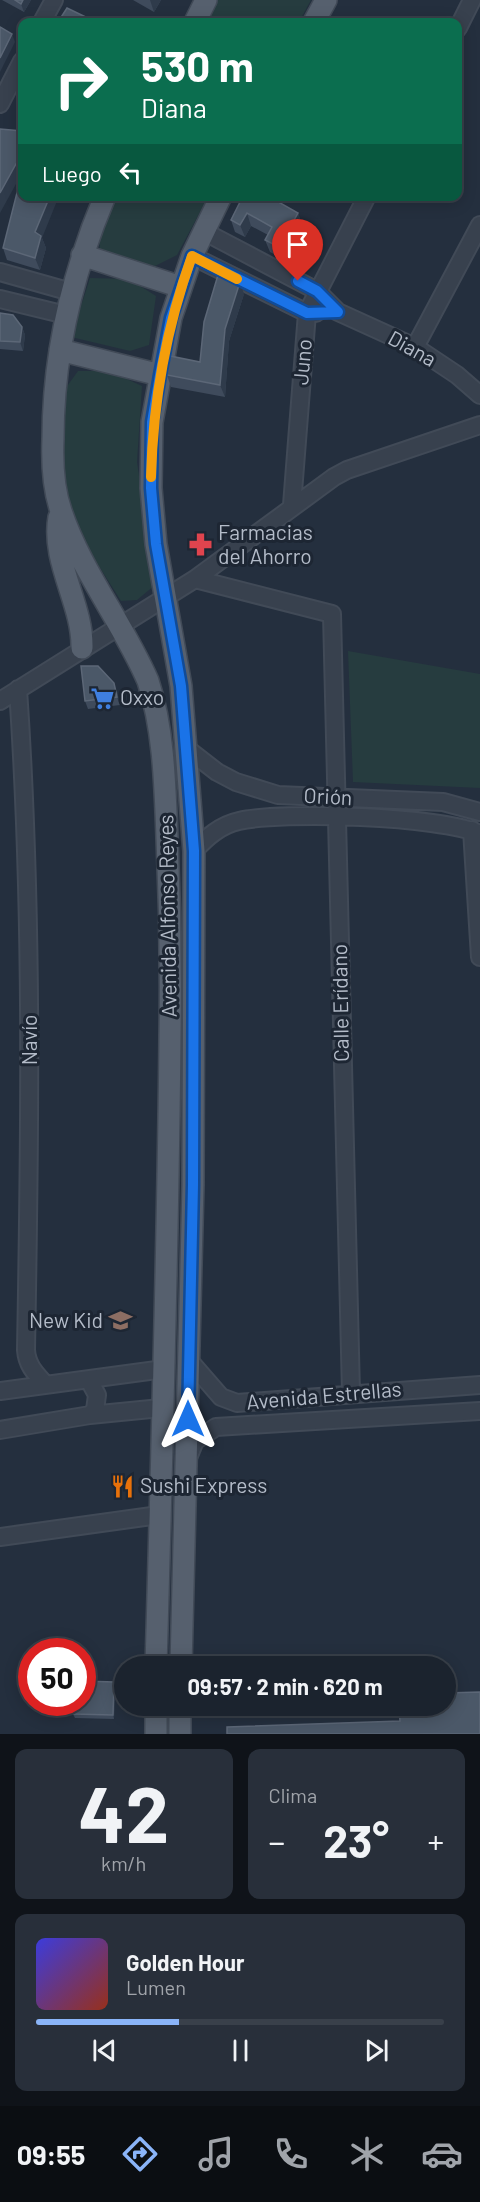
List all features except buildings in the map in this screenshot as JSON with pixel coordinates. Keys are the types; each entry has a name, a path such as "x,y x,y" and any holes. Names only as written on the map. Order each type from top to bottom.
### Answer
{"main road":[{"path":"197,18 206,0"},
{"path":"316,18 326,0"},
{"name":"Avenida Alfonso Reyes","path":"103,201 82,255 66,315 53,412 53,474 60,511 71,536 120,624 144,672 155,702 165,798 171,970 169,1209 161,1408 156,1656"},
{"name":"Avenida Alfonso Reyes","path":"181,1656 188,1459 193,1173 194,851 181,686 156,544 151,488 152,422 171,318 192,256 218,201"},
{"path":"82,255 181,287"},
{"path":"60,350 160,375"},
{"path":"60,511 58,539 80,621 82,648"},
{"path":"156,1716 156,1734"},
{"path":"180,1716 180,1734"}],"street":[{"path":"44,18 54,0"},
{"path":"462,20 472,0"},
{"path":"0,104 18,69"},
{"name":"Juno","path":"292,506 307,313 364,201"},
{"path":"415,347 480,225"},
{"name":"Diana","path":"203,231 317,291 338,312 415,347 457,375 480,395"},
{"name":"Diana","path":"192,256 307,313 338,312"},
{"path":"0,272 71,292"},
{"path":"0,299 66,315"},
{"path":"0,701 166,595 195,579 292,506 347,470 480,425"},
{"name":"Calle Erídano","path":"195,579 332,614 351,1393"},
{"name":"Navío","path":"18,689 27,820 30,939 30,1125 26,1350 33,1370 45,1384"},
{"name":"Orión","path":"186,748 217,772 256,789 278,795 443,802 480,812"},
{"name":"Orión","path":"194,851 207,837 236,821 261,817 336,817 439,823 476,832"},
{"path":"476,832 480,957"},
{"name":"Avenida Estrellas","path":"188,1359 220,1397 237,1403 480,1385"},
{"path":"0,1391 164,1369"},
{"path":"89,1380 98,1395 95,1410 90,1415"},
{"path":"0,1430 90,1415 161,1408"},
{"name":"Avenida Estrellas","path":"188,1459 195,1441 207,1430 216,1427 480,1411"},
{"path":"0,1537 159,1515"}],"green space":[{"path":"212,0 311,0 301,18 202,18"},
{"path":"105,201 206,201 177,255 155,266 100,253 98,212"},
{"path":"90,278 129,279 156,296 149,345 130,351 71,337"},
{"path":"78,371 109,371 142,386 137,462 155,585 137,600 121,601 67,516 55,403"},
{"path":"348,651 480,674 480,788 353,782"}],"slow traffic":[{"path":"151,477 152,422 160,375 171,318 192,256 237,279"}],"place":[{"name":"Farmacias del Ahorro","path":"200,545"},
{"name":"Oxxo","path":"102,698"},
{"name":"New Kid","path":"121,1321"},
{"name":"Sushi Express","path":"122,1486"}],"route":[{"path":"188,1419 193,1185 194,851 181,686 156,544 151,488 152,422 171,318 192,256 307,313 338,312 317,291 298,281"}]}
